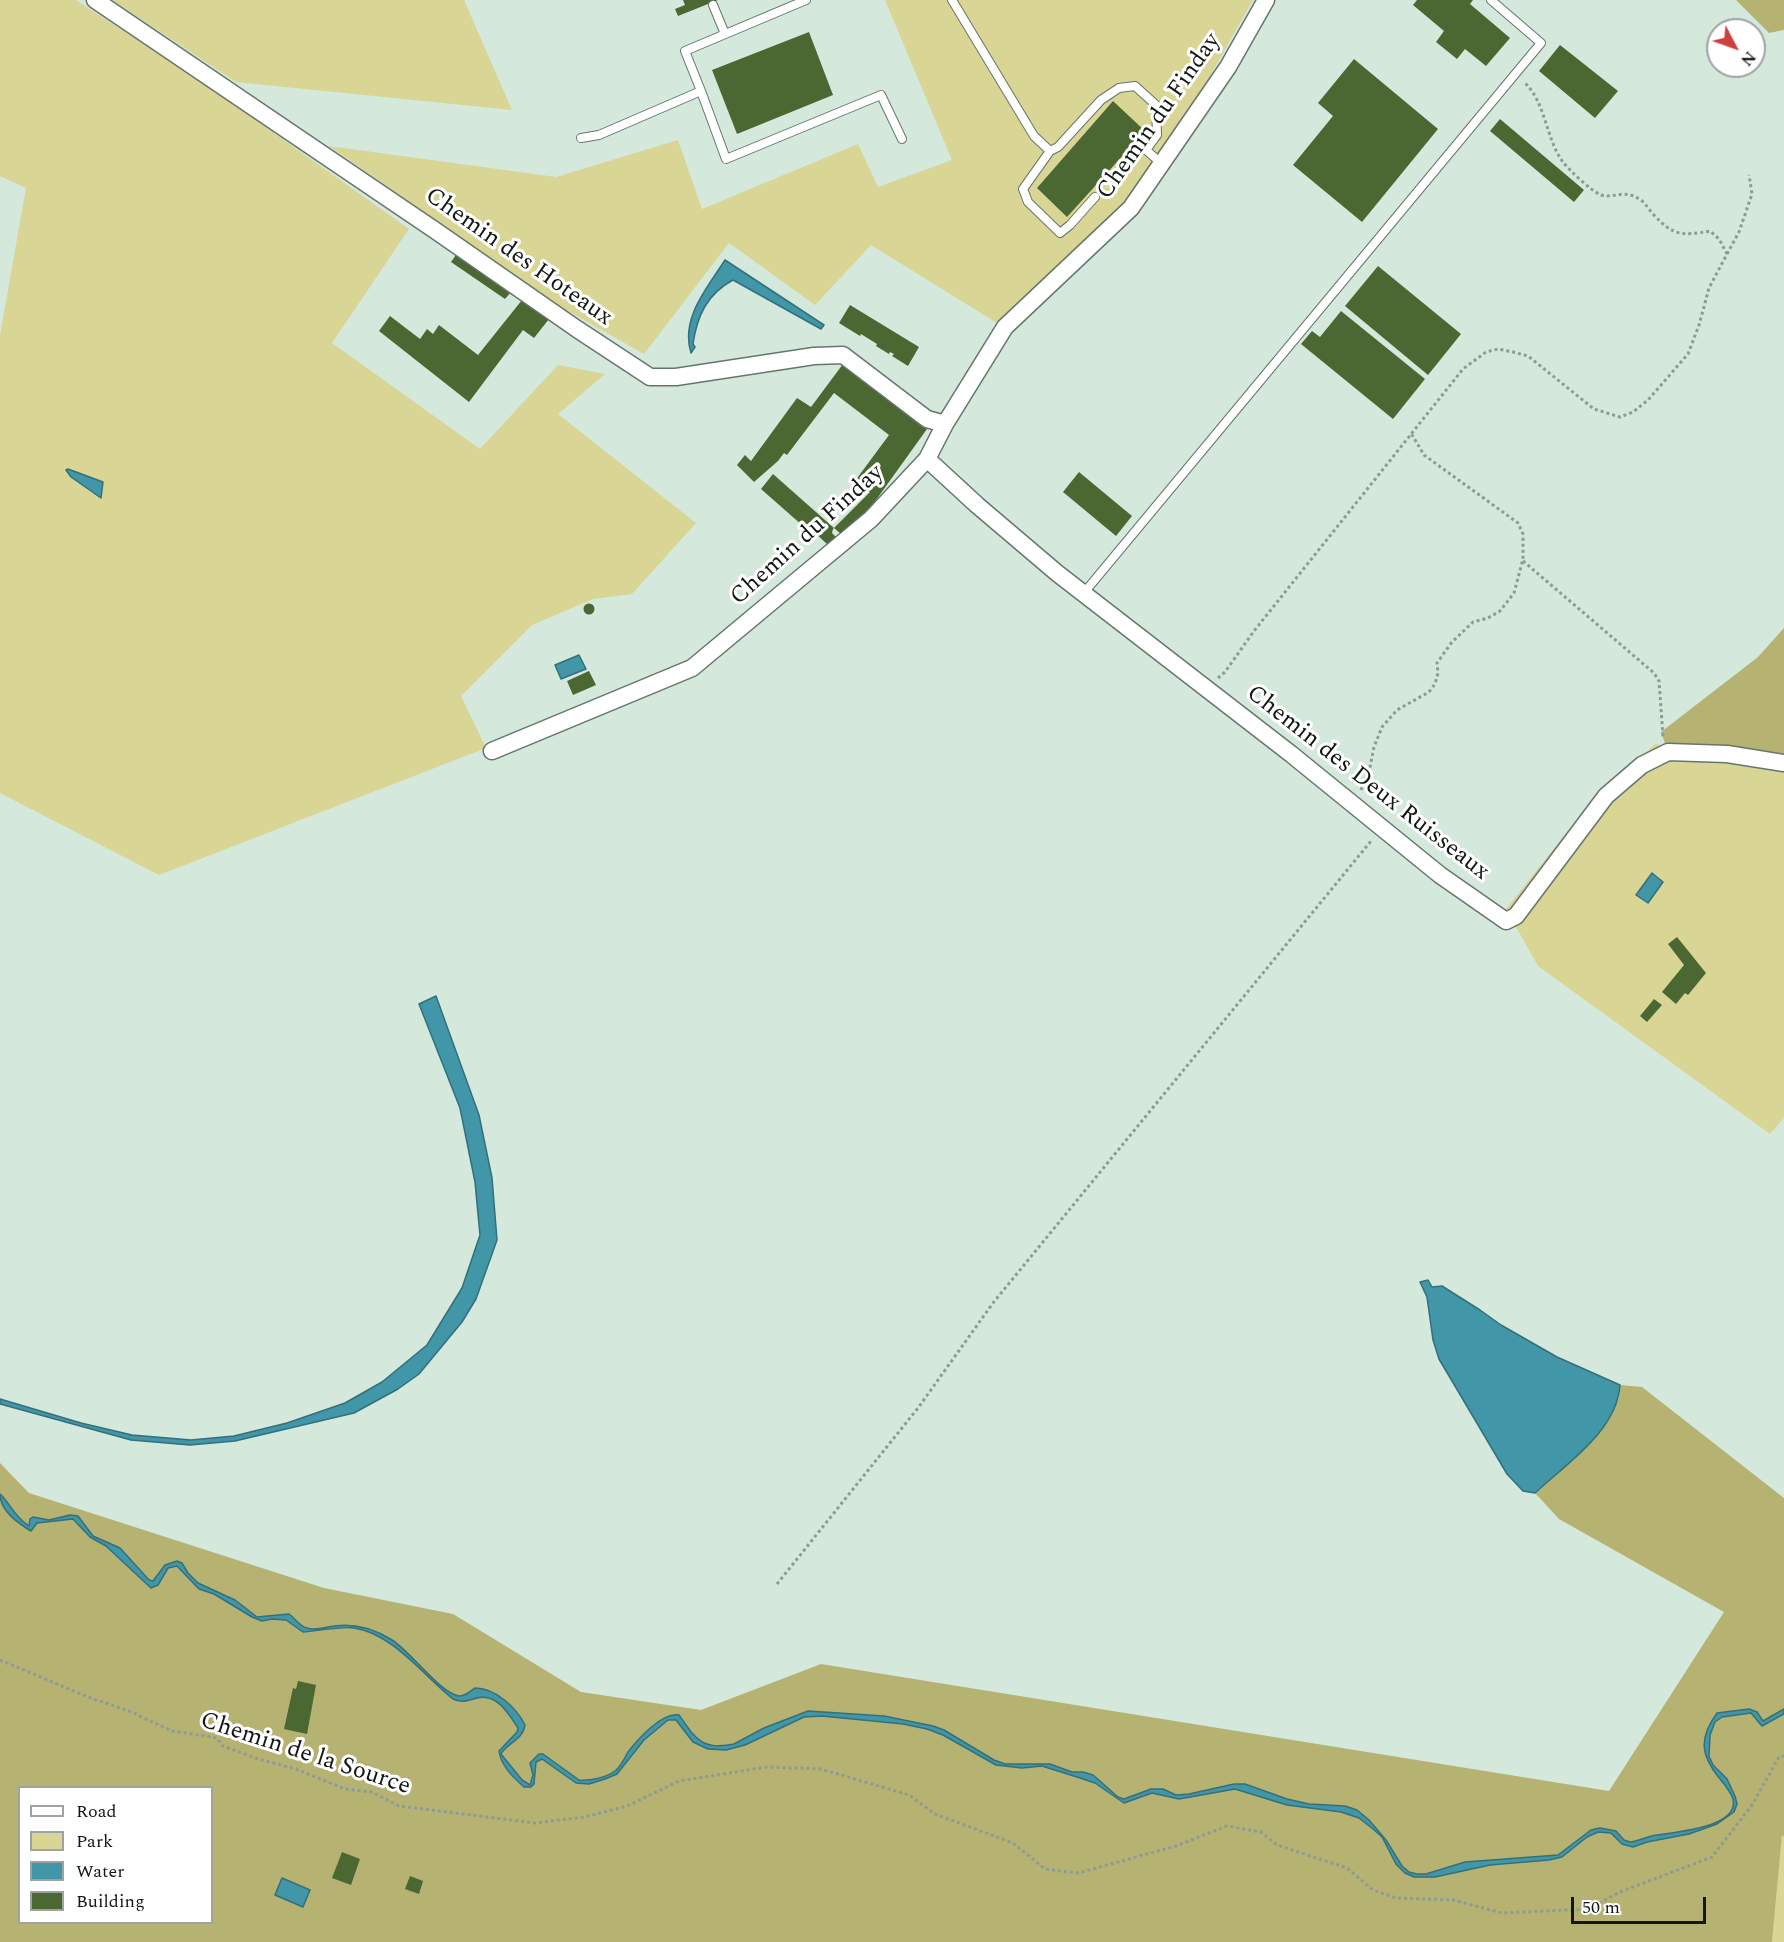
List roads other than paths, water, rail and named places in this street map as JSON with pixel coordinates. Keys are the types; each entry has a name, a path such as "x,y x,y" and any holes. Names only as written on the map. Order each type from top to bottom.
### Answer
{"street":[{"name":"Chemin des Hoteaux","path":"95,0 650,377 676,377 814,356 843,356 927,419 945,424"},
{"name":"Chemin du Finday","path":"492,751 693,668 871,519 927,459 945,424 1005,327 1131,207 1228,67 1266,0"},
{"name":"Chemin des Deux Ruisseaux","path":"927,459 977,506 1083,594 1352,802 1440,875 1506,921 1516,916 1606,795 1642,765 1668,752 1726,754 1784,763"}],"lane":[{"path":"806,0 685,51 726,159 881,95 902,139"},
{"path":"952,0 1035,136 1050,151"},
{"path":"1083,594 1541,43 1491,0"},
{"path":"713,5 725,34"},
{"path":"1095,197 1070,225 1060,232 1028,202 1023,189 1050,151 1058,147 1101,100 1119,88 1135,87 1156,105 1157,135 1146,150 1161,164"},
{"path":"581,138 599,135 701,91"}],"water":[{"path":"725,260 824,325 821,329 733,280 716,292 705,307 697,324 693,344 695,347 691,353 689,328 692,315"},
{"path":"66,470 103,482 101,498 71,477"},
{"path":"579,655 586,669 561,679 555,665"},
{"path":"1652,873 1663,882 1648,903 1636,895"},
{"path":"436,996 479,1115 492,1178 497,1240 476,1299 462,1322 419,1374 398,1389 354,1413 235,1441 190,1445 131,1440 0,1404 0,1399 81,1423 132,1435 191,1440 234,1436 287,1423 345,1403 382,1382 427,1345 462,1288 480,1235 475,1182 460,1108 419,1004"},
{"path":"1428,1280 1432,1287 1442,1286 1501,1325 1557,1357 1620,1385 1617,1402 1600,1432 1575,1458 1535,1493 1523,1491 1507,1474 1439,1359 1433,1340 1427,1297 1420,1282"},
{"path":"0,1494 20,1519 29,1526 30,1519 33,1517 49,1520 70,1515 78,1516 93,1536 120,1548 149,1580 153,1581 165,1565 177,1561 182,1563 198,1583 235,1600 257,1617 289,1614 302,1626 310,1629 350,1625 372,1630 399,1645 443,1688 452,1693 461,1696 475,1688 490,1691 510,1705 525,1725 518,1738 501,1754 522,1780 530,1785 533,1775 530,1763 539,1754 543,1754 579,1780 588,1780 611,1773 619,1767 628,1752 644,1734 658,1722 672,1715 679,1715 695,1736 714,1746 734,1744 764,1728 808,1711 884,1716 944,1730 994,1760 1005,1764 1050,1764 1072,1772 1093,1775 1118,1797 1124,1799 1151,1789 1163,1789 1176,1795 1245,1784 1309,1804 1345,1806 1357,1810 1369,1820 1386,1840 1402,1866 1409,1872 1426,1874 1465,1862 1558,1855 1591,1830 1600,1828 1616,1831 1624,1840 1630,1842 1715,1823 1726,1817 1732,1809 1733,1799 1706,1755 1705,1739 1711,1722 1717,1713 1749,1709 1757,1712 1763,1721 1784,1709 1784,1714 1762,1726 1751,1713 1722,1717 1715,1722 1710,1735 1709,1756 1713,1765 1727,1779 1737,1804 1734,1812 1717,1824 1689,1834 1633,1847 1622,1844 1611,1833 1598,1832 1587,1837 1562,1857 1490,1865 1435,1877 1414,1877 1405,1873 1396,1864 1382,1837 1359,1818 1341,1812 1287,1805 1235,1789 1179,1799 1152,1793 1124,1803 1095,1783 1042,1766 1022,1768 996,1765 943,1735 903,1724 822,1716 804,1717 745,1745 726,1750 708,1749 693,1742 676,1720 668,1720 644,1740 617,1774 589,1784 576,1783 542,1759 536,1762 534,1784 531,1787 524,1787 508,1771 499,1751 518,1728 502,1706 491,1699 484,1697 459,1701 453,1699 407,1657 381,1638 368,1632 354,1628 336,1628 303,1632 286,1620 262,1621 252,1617 214,1594 199,1589 177,1566 168,1568 158,1585 151,1588 106,1546 90,1537 73,1519 37,1523 31,1531 6,1511"},
{"path":"282,1878 310,1890 303,1907 275,1895"}]}
